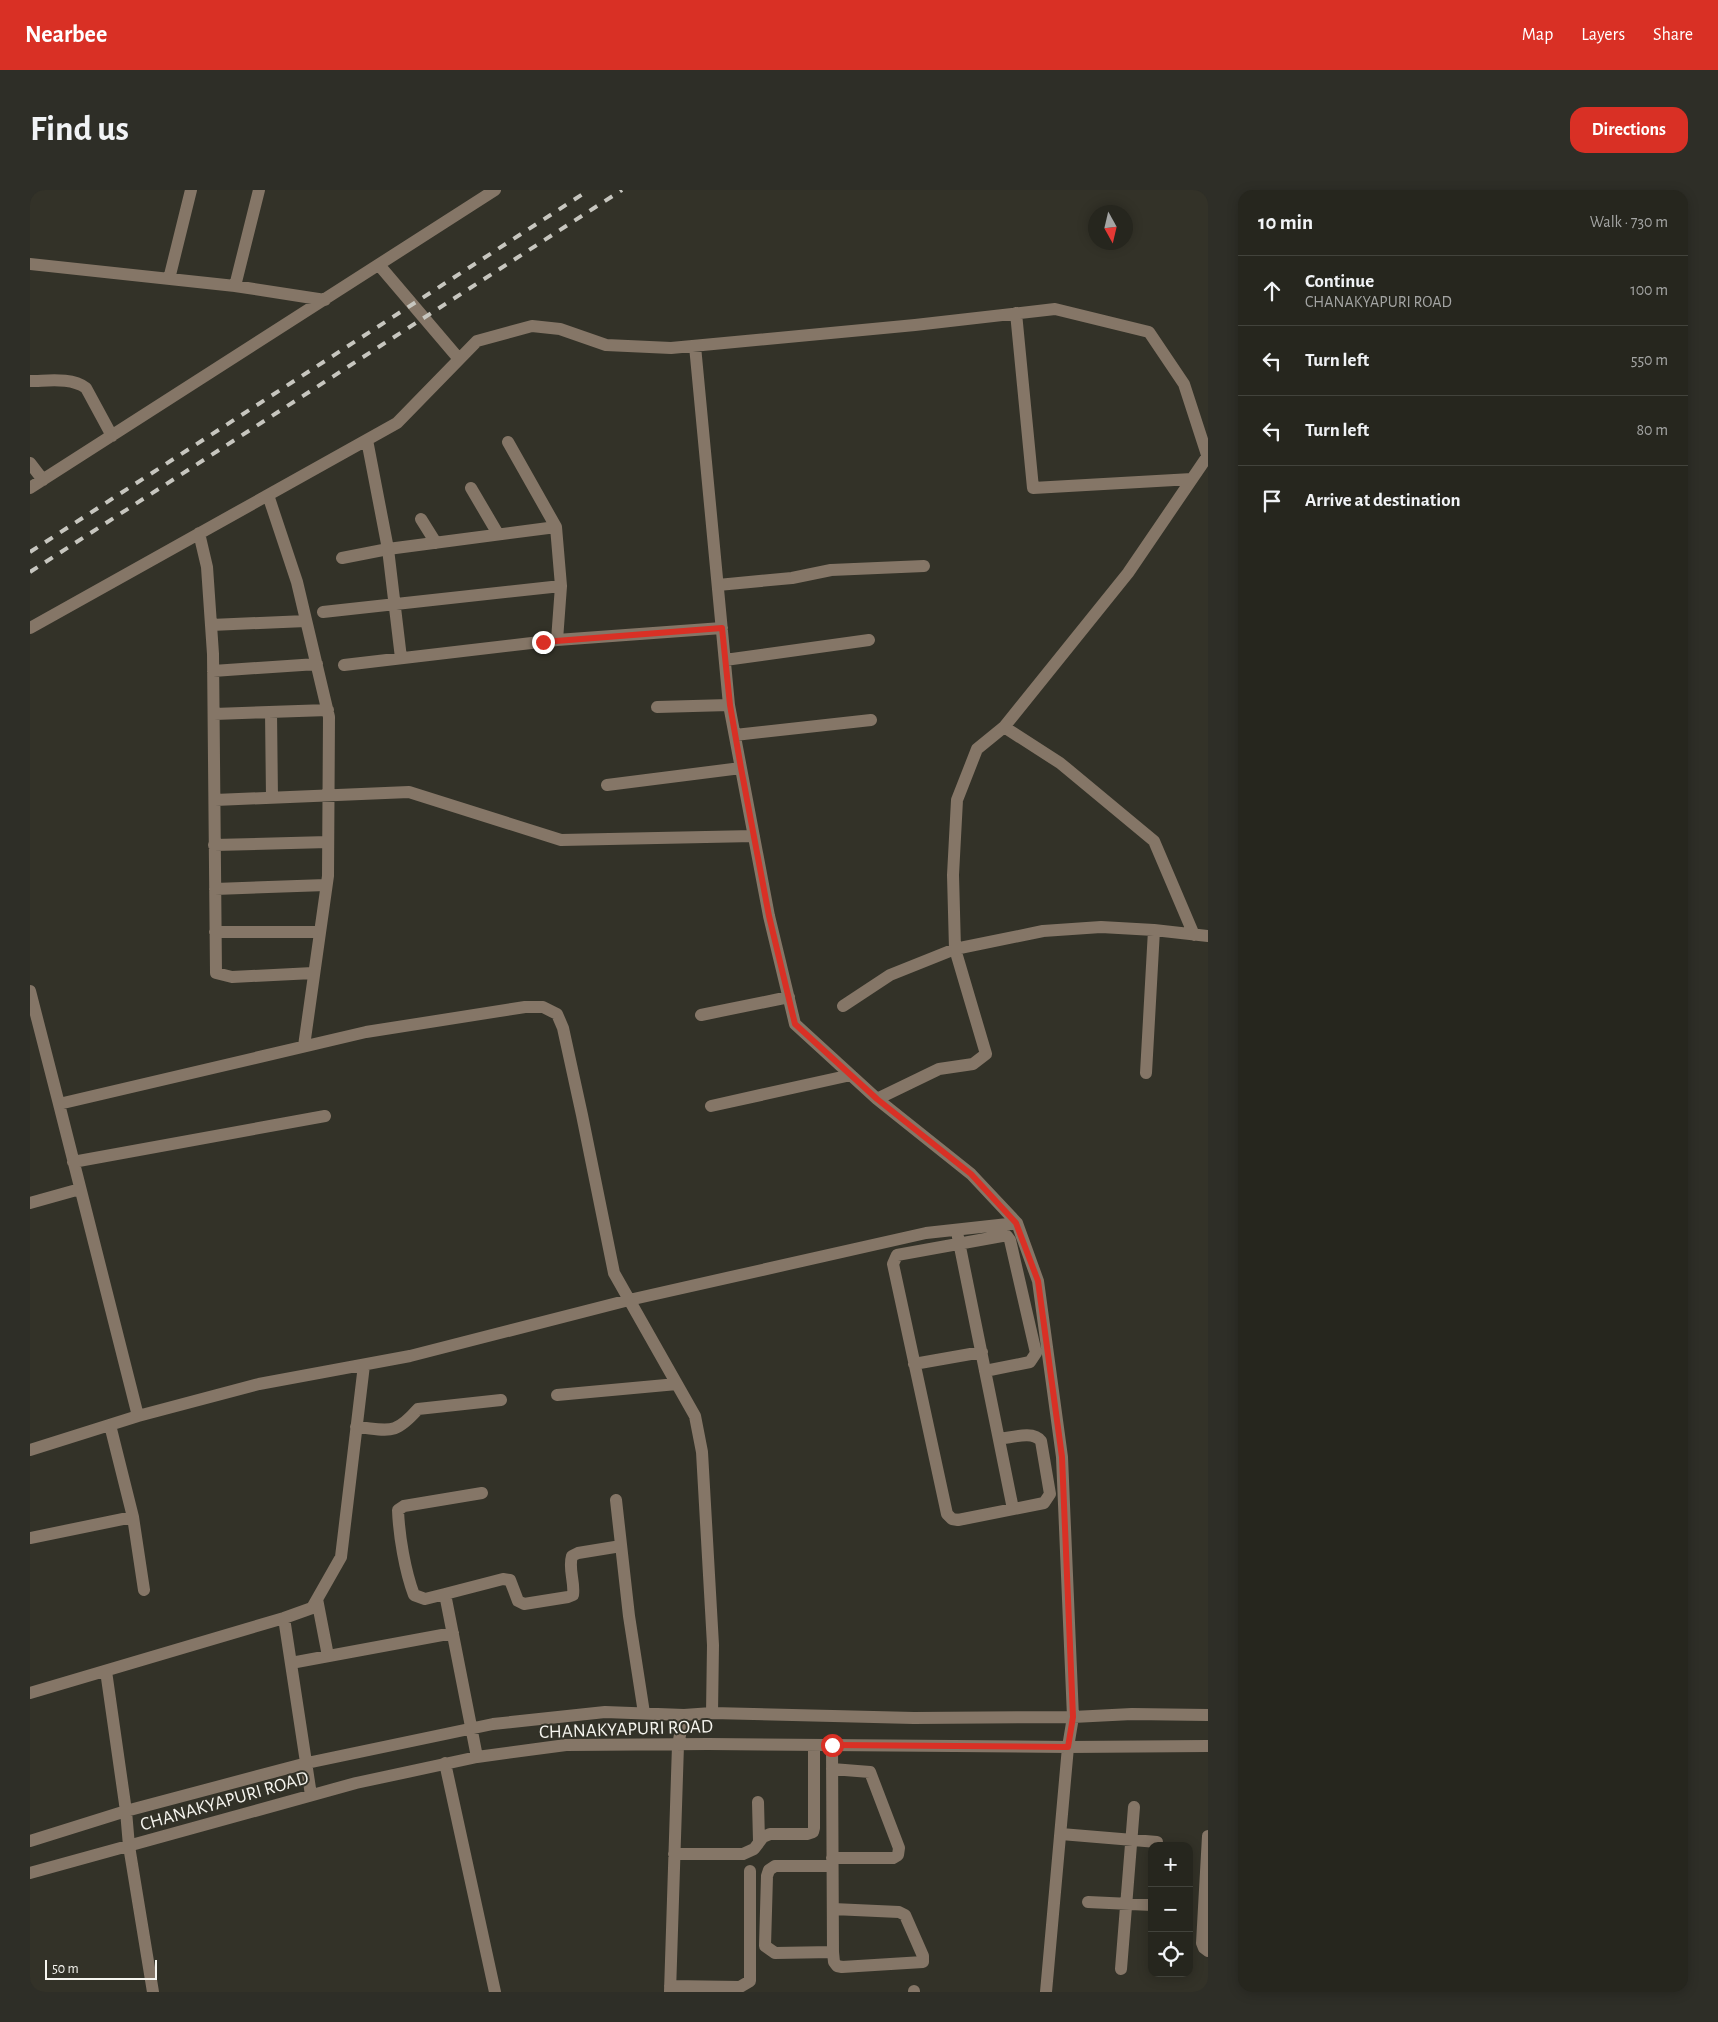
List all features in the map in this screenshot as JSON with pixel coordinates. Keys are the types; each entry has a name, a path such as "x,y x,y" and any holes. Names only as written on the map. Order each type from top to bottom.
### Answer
{"street":[{"path":"169,279 191,190"},
{"path":"235,286 259,190"},
{"path":"30,488 494,190"},
{"path":"30,264 235,286 325,300"},
{"path":"379,265 459,359"},
{"path":"30,628 397,423 477,341 532,326 560,329 606,345 671,348 1055,309 1149,332 1184,384 1208,458 1128,573 1004,728 977,749 957,800 953,875 955,949 986,1054 974,1064 939,1069 877,1099"},
{"path":"1016,313 1033,488 1192,479"},
{"path":"695,346 730,705 769,916 795,1024 877,1099 971,1174 1016,1223 1038,1281 1062,1457 1073,1717 1068,1747 1046,1992"},
{"path":"30,381 69,381 79,383 86,388 112,436"},
{"path":"367,440 388,549 401,658"},
{"path":"508,442 556,527 561,586 557,640"},
{"path":"30,463 43,480"},
{"path":"471,488 498,534"},
{"path":"268,495 296,582 329,717 326,885 304,1046"},
{"path":"421,519 436,543"},
{"path":"342,558 388,549 556,527"},
{"path":"199,533 207,567 213,671 216,973 232,977 313,973"},
{"path":"718,585 792,578 831,570 924,566"},
{"path":"323,612 561,586"},
{"path":"211,625 306,621"},
{"path":"344,665 557,640 722,628"},
{"path":"725,660 869,640"},
{"path":"213,671 317,664"},
{"path":"657,707 730,705"},
{"path":"214,714 328,710"},
{"path":"271,712 272,798"},
{"path":"735,735 871,720"},
{"path":"1004,728 1060,763 1154,841 1194,935"},
{"path":"607,785 741,768"},
{"path":"215,800 409,792 561,840 754,836"},
{"path":"214,845 328,842"},
{"path":"215,889 326,885"},
{"path":"843,1006 890,975 955,949 1043,931 1101,927 1208,936"},
{"path":"1146,1073 1154,930"},
{"path":"215,932 320,932"},
{"path":"30,991 138,1416"},
{"path":"701,1015 789,997"},
{"path":"59,1104 366,1032 525,1008 543,1007 557,1014 563,1028 580,1105 614,1273 695,1416 702,1452 713,1645 712,1713"},
{"path":"710,1106 851,1075"},
{"path":"73,1162 325,1116"},
{"path":"30,1203 80,1189"},
{"path":"30,1450 138,1416 259,1384 410,1356 628,1300 926,1233 1016,1223"},
{"path":"957,1229 1013,1509"},
{"path":"985,1371 1030,1362 1036,1353 1010,1240 1002,1236 897,1255 893,1264 947,1514 952,1519 958,1520 1044,1502 1050,1494 1041,1441 1038,1437 1032,1435 999,1439"},
{"path":"914,1364 982,1352"},
{"path":"30,1693 312,1608 341,1557 364,1365"},
{"path":"557,1395 677,1384"},
{"path":"356,1427 391,1430 402,1426 418,1409 502,1400"},
{"path":"110,1425 133,1517 144,1590"},
{"path":"482,1493 404,1506 398,1510 398,1520 414,1595 425,1599 504,1579 510,1580 518,1601 524,1604 568,1597 574,1595 570,1562 572,1556 578,1553 620,1546"},
{"path":"616,1500 628,1616 644,1713"},
{"path":"30,1538 133,1517"},
{"path":"445,1594 477,1757"},
{"path":"317,1599 328,1656"},
{"path":"284,1618 311,1795"},
{"path":"291,1663 453,1633"},
{"path":"106,1671 126,1811 128,1846 153,1992"},
{"path":"30,1841 126,1811 307,1763 493,1724 605,1712 914,1718 1073,1717 1132,1714 1208,1715"},
{"path":"684,1715 678,1745 670,1989 740,1987 750,1981 750,1871"},
{"name":"CHANAKYAPURI ROAD","path":"30,1873 311,1795 446,1763 566,1745 1208,1746"},
{"path":"674,1854 743,1854 754,1849 759,1841 770,1834 807,1834 813,1832 814,1745"},
{"path":"832,1745 832,1908 834,1962 837,1966 842,1967 917,1964 923,1962 923,1956 905,1915 899,1912 832,1908"},
{"path":"446,1763 495,1992"},
{"path":"832,1770 870,1772 898,1848 898,1855 893,1858 775,1866 769,1870 767,1876 765,1946 775,1953 833,1952"},
{"path":"758,1802 759,1841"},
{"path":"1122,1969 1134,1807"},
{"path":"1061,1834 1157,1842"},
{"path":"1208,1836 1207,1882 1202,1943 1208,1951"},
{"path":"1088,1902 1148,1905"}],"railway":[{"path":"30,552 589,190"},
{"path":"30,572 622,190"}],"route":[{"path":"543,642 722,628 730,705 741,768 769,916 795,1024 877,1099 971,1174 1016,1223 1038,1281 1062,1457 1073,1717 1068,1747 832,1745"}]}
